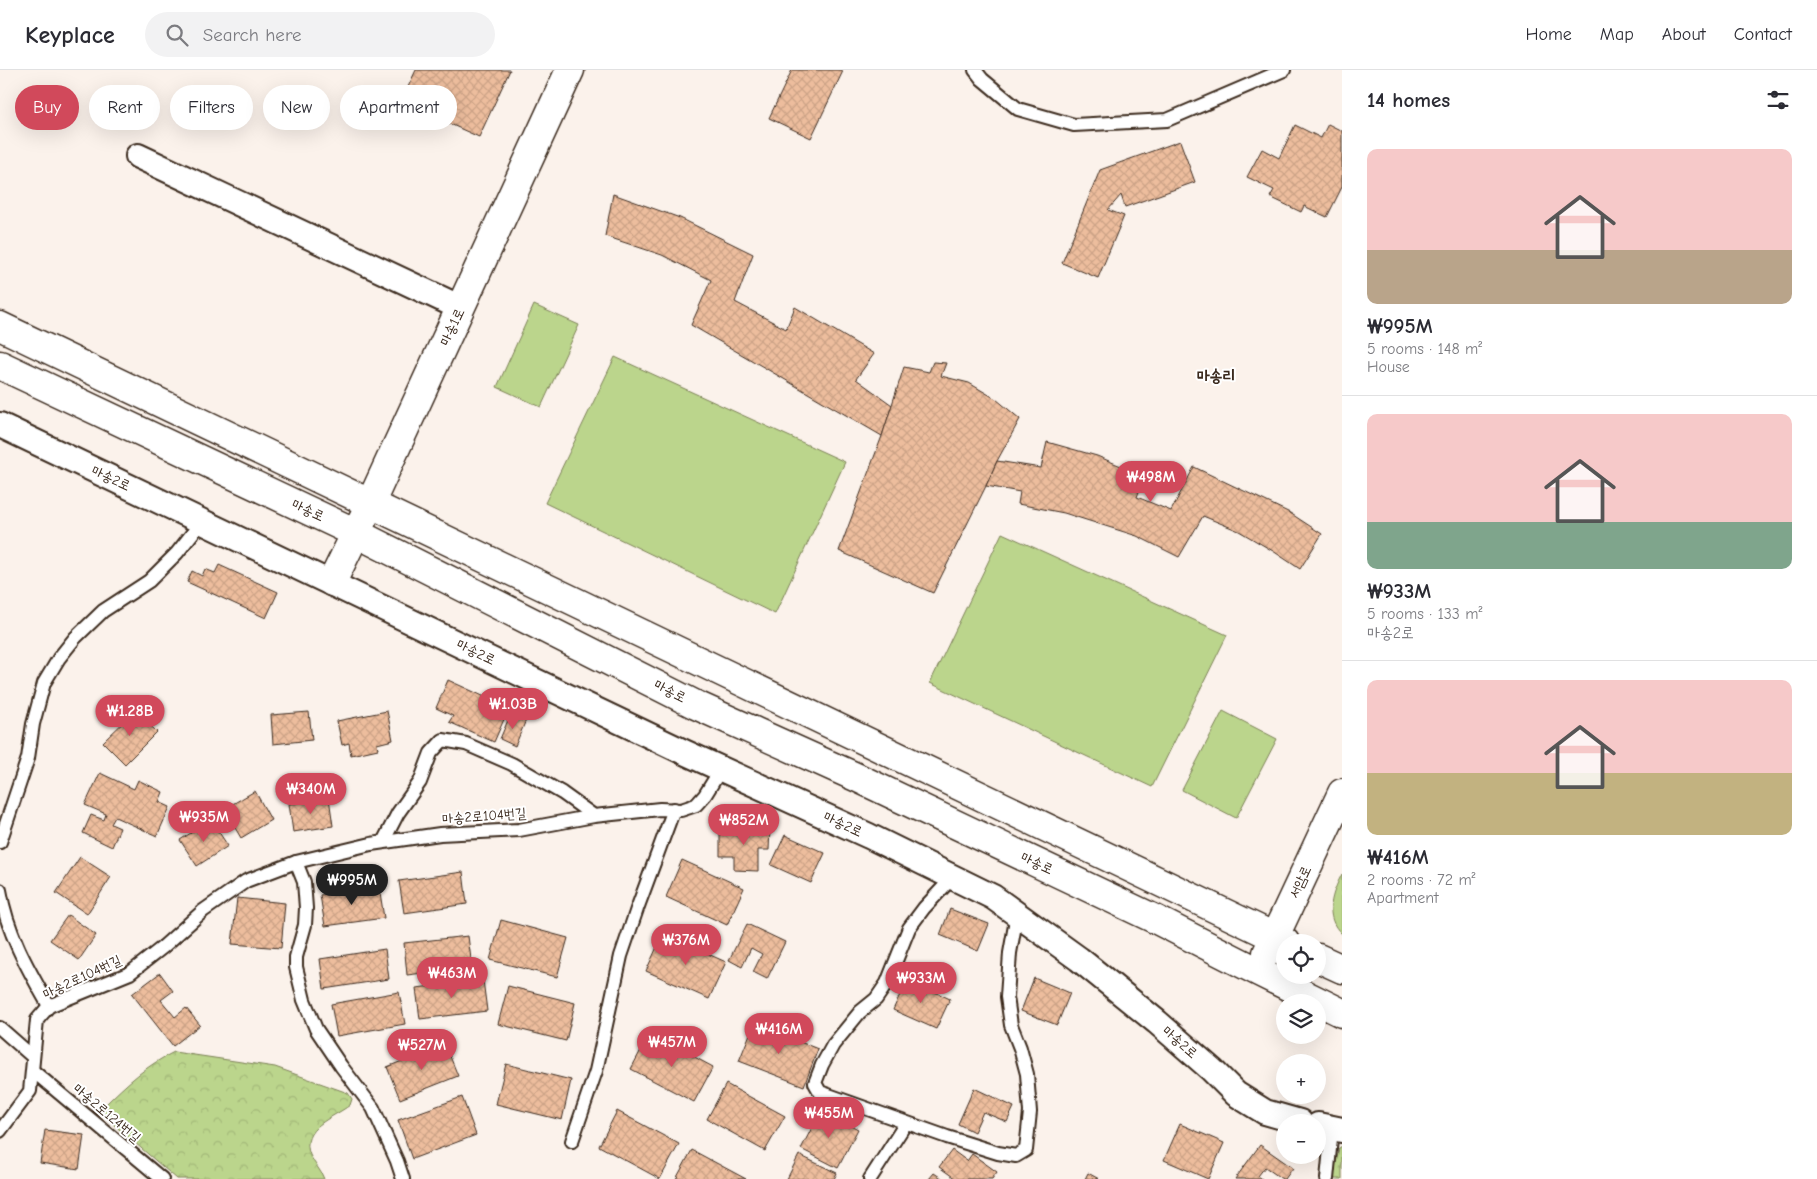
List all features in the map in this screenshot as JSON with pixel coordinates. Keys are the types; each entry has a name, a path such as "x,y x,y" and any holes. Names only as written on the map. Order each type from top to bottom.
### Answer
{"street":[{"name":"마송1로","path":"332,582 370,504 570,70"},
{"path":"138,156 461,308"},
{"path":"0,326 1276,938"},
{"name":"마송로","path":"0,365 356,533 696,704 858,778 1157,920 1342,1013"},
{"name":"마송2로","path":"0,425 203,520 721,769 869,836 993,897 1079,959 1157,1022 1212,1070 1236,1094 1265,1112 1276,1115"},
{"name":"서암로","path":"1283,934 1342,793"},
{"name":"서암로","path":"1259,972 1276,946"},
{"path":"1326,962 1342,969"}],"lane":[{"path":"975,70 982,79 1018,109 1074,125 1167,120 1284,70"},
{"path":"0,842 28,758 33,724 44,683 59,658 103,611 149,581 177,553 203,520"},
{"path":"383,842 398,813 420,782 431,753 443,740 466,744 512,764 562,793 594,816"},
{"name":"마송2로104번길","path":"0,1131 30,1091 36,1020 49,1006 130,973 163,947 203,910 246,881 296,862 383,842 440,834 519,830 594,816 681,810 696,804 705,795 721,769"},
{"path":"572,1141 596,1071 621,956 636,908 674,809"},
{"path":"296,862 304,882 306,908 305,925 296,957 296,967 304,1000 316,1029 373,1108 397,1161 402,1179"},
{"path":"954,878 924,908 909,928 887,983 876,999 860,1012 834,1045 822,1065 815,1083 820,1092 998,1153 1016,1156 1026,1150 1030,1112 1027,1074 1011,1025 1007,997 1010,953 1017,914"},
{"path":"0,890 4,912 19,951 49,1006"},
{"path":"0,1028 33,1057"},
{"name":"마송2로124번길","path":"33,1071 162,1179"},
{"path":"870,1179 906,1123"},
{"path":"1326,1179 1330,1128"}],"green space":[{"path":"534,305 579,325 541,407 497,387"},
{"path":"615,357 845,462 775,614 545,503"},
{"path":"1002,533 1227,635 1152,787 930,683"},
{"path":"1223,711 1277,739 1236,818 1182,790"},
{"path":"1342,874 1342,934 1333,920 1331,905 1335,889"},
{"path":"174,1052 275,1067 348,1093 352,1099 350,1105 319,1125 309,1138 310,1155 324,1179 177,1179 106,1118 102,1111 105,1105 137,1076"},
{"path":"1342,1146 1342,1179 1333,1179 1339,1148"}],"building":[{"path":"416,70 510,70 479,137 457,127 457,85 409,85"},
{"path":"792,70 843,71 811,138 769,118"},
{"path":"1328,124 1342,131 1342,187 1327,217 1304,206 1301,212 1270,197 1274,190 1247,177 1262,149 1279,158 1295,125 1321,138"},
{"path":"1180,141 1195,182 1125,207 1121,195 1108,210 1124,216 1098,278 1062,263 1100,170"},
{"path":"613,194 680,218 753,254 735,302 786,329 795,307 874,354 856,379 892,405 882,436 691,325 711,280 662,255 605,236"},
{"path":"933,362 946,363 941,376 969,383 996,399 1020,419 997,461 933,593 839,551 882,436 904,367 929,372"},
{"path":"1047,442 1097,456 1145,476 1137,497 1171,511 1194,467 1290,513 1322,534 1300,569 1239,531 1203,516 1179,557 1137,536 1064,513 1018,504 1020,492 986,486 997,461 1041,468"},
{"path":"219,565 278,592 266,618 187,582 192,571 202,576 205,569 215,573"},
{"path":"448,680 509,708 494,742 449,722 453,716 436,708"},
{"path":"135,711 157,732 125,764 103,742"},
{"path":"387,711 393,740 377,744 378,749 351,755 349,743 342,745 337,721"},
{"path":"309,712 312,740 273,744 271,715"},
{"path":"511,713 526,720 515,746 500,739"},
{"path":"100,773 134,789 138,780 163,792 159,802 170,807 157,836 115,817 111,824 120,828 112,847 83,833 91,815 104,820 106,814 85,805"},
{"path":"313,780 316,797 288,802 285,784"},
{"path":"255,791 271,820 241,838 224,809"},
{"path":"329,798 333,826 293,832 289,804"},
{"path":"211,820 228,846 197,866 180,840"},
{"path":"720,828 770,828 769,850 758,850 758,871 734,870 734,856 720,856"},
{"path":"785,835 825,853 811,883 771,865"},
{"path":"80,857 111,877 87,914 56,893"},
{"path":"682,860 744,888 727,925 666,897"},
{"path":"463,872 467,904 404,913 399,881"},
{"path":"379,886 384,918 325,926 320,895"},
{"path":"237,898 285,903 281,948 232,944"},
{"path":"950,909 989,924 978,951 940,935"},
{"path":"68,915 96,935 79,960 50,940"},
{"path":"501,920 568,938 557,977 490,960"},
{"path":"747,924 785,942 767,979 753,972 762,954 751,948 742,967 729,960"},
{"path":"663,934 726,962 709,999 646,971"},
{"path":"468,936 472,967 407,975 404,943"},
{"path":"385,949 389,979 324,989 320,959"},
{"path":"160,973 173,991 161,1000 175,1017 186,1008 200,1025 173,1046 132,994"},
{"path":"1034,978 1070,993 1057,1025 1021,1011"},
{"path":"907,979 950,999 936,1029 893,1010"},
{"path":"483,980 487,1011 420,1019 416,988"},
{"path":"508,986 575,1003 566,1041 498,1024"},
{"path":"399,992 405,1024 337,1036 331,1004"},
{"path":"754,1024 818,1049 804,1086 739,1061"},
{"path":"650,1033 713,1067 694,1102 631,1069"},
{"path":"445,1044 458,1076 400,1099 387,1067"},
{"path":"506,1064 571,1080 562,1120 496,1104"},
{"path":"726,1084 785,1116 765,1151 707,1119"},
{"path":"974,1088 1014,1107 1007,1122 983,1112 974,1132 958,1124"},
{"path":"462,1097 476,1135 412,1159 398,1120"},
{"path":"821,1110 858,1129 838,1168 801,1149"},
{"path":"617,1111 679,1144 660,1179 599,1146"},
{"path":"1180,1124 1224,1143 1208,1179 1164,1160"},
{"path":"45,1130 84,1135 79,1169 40,1163"},
{"path":"1260,1145 1276,1156 1276,1164 1287,1164 1293,1168 1285,1179 1282,1179 1265,1167 1258,1176 1262,1179 1235,1179"},
{"path":"692,1150 746,1179 676,1179"},
{"path":"952,1150 967,1161 972,1154 997,1172 992,1179 956,1179 939,1167"},
{"path":"799,1155 837,1173 834,1179 787,1179"},
{"path":"934,1173 943,1179 929,1179"},
{"path":"1088,1173 1099,1179 1085,1179"}],"district":[{"name":"마송리","path":"1216,376"}]}
